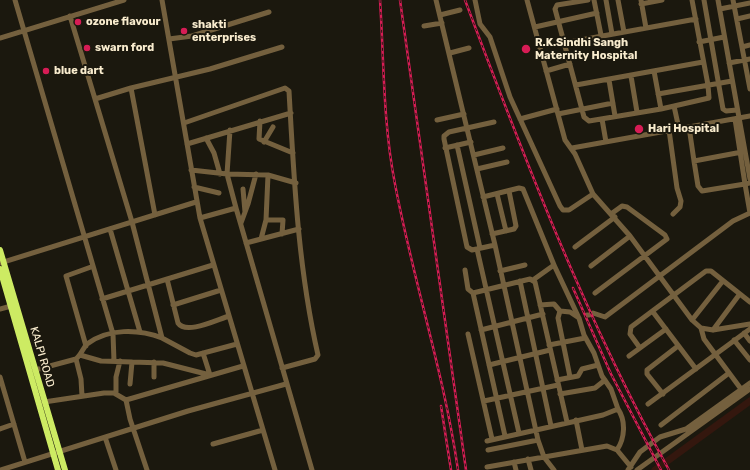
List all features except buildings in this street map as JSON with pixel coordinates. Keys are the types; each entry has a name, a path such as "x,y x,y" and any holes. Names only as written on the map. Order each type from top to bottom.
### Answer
{"main road":[{"name":"KALPI ROAD","path":"0,250 2,262 44,402 56,452 58,470"},
{"name":"KALPI ROAD","path":"0,269 56,452 65,470"}],"street":[{"path":"14,0 113,334 117,361 116,394"},
{"path":"0,38 124,0"},
{"path":"162,0 184,122 196,202 243,366 275,470"},
{"path":"436,0 484,197 538,440 544,457 554,470"},
{"path":"475,0 480,24 490,36 510,97 539,163 563,210 569,210 593,194"},
{"path":"527,0 565,140 572,148 593,194 630,236 692,320 700,328 704,339 741,389"},
{"path":"588,0 556,6 558,21 584,118 587,121 661,109 709,98 708,85 692,0"},
{"path":"594,0 601,35"},
{"path":"606,0 612,34"},
{"path":"618,0 624,32"},
{"path":"646,28 641,2 662,0"},
{"path":"704,0 724,111 737,110"},
{"path":"540,305 554,304 560,311 586,316 605,317 732,221 750,213 748,183 718,0"},
{"path":"733,0 742,47 747,60 750,89"},
{"path":"720,9 750,4"},
{"path":"440,15 460,10"},
{"path":"169,39 192,36 270,12"},
{"path":"534,27 597,13"},
{"path":"70,16 132,222 162,338"},
{"path":"737,19 750,16"},
{"path":"564,43 601,35 696,19"},
{"path":"424,26 442,23"},
{"path":"699,42 724,37"},
{"path":"742,47 750,45"},
{"path":"95,99 131,88 210,69 282,47"},
{"path":"450,53 469,48"},
{"path":"728,63 747,60"},
{"path":"576,85 704,62"},
{"path":"546,71 570,64"},
{"path":"654,71 661,109"},
{"path":"631,76 637,112"},
{"path":"609,80 615,116"},
{"path":"658,94 732,81"},
{"path":"131,88 155,215"},
{"path":"184,122 285,88 290,91 293,153 303,279 318,355 315,359 282,368"},
{"path":"520,119 613,103"},
{"path":"674,106 679,129"},
{"path":"187,144 291,113"},
{"path":"437,120 464,114"},
{"path":"572,148 750,116"},
{"path":"602,119 606,142"},
{"path":"260,121 258,138 264,142 293,153"},
{"path":"494,122 446,133 444,139 467,247 470,250 494,245"},
{"path":"264,142 273,127"},
{"path":"689,127 698,186 702,191 748,183"},
{"path":"230,130 227,174 286,384 312,470"},
{"path":"668,130 677,188 681,201 680,207 673,214"},
{"path":"206,138 214,153 220,174"},
{"path":"445,148 471,142"},
{"path":"457,145 486,290 519,433"},
{"path":"474,156 503,148"},
{"path":"694,161 743,152"},
{"path":"743,152 750,176"},
{"path":"477,169 507,162"},
{"path":"191,170 220,174 268,175 296,183"},
{"path":"241,224 256,174"},
{"path":"261,239 266,220 268,175"},
{"path":"194,187 219,193"},
{"path":"484,197 520,188 523,189 554,265 586,316 585,338 605,380 611,389 621,416 624,433 622,442 617,450"},
{"path":"243,189 245,213"},
{"path":"492,234 514,229 516,226 509,191"},
{"path":"497,194 506,231"},
{"path":"2,262 196,202"},
{"path":"575,247 622,206 627,207 665,235 667,239 595,293"},
{"path":"200,218 236,208"},
{"path":"266,220 283,220 282,234"},
{"path":"110,229 140,332"},
{"path":"246,243 299,229"},
{"path":"591,266 630,236"},
{"path":"102,299 214,265"},
{"path":"500,271 525,265"},
{"path":"473,293 520,281 533,280 554,265"},
{"path":"86,346 66,276 92,267"},
{"path":"465,270 468,289 473,293 505,436"},
{"path":"640,348 630,334 630,330 706,271 711,271 722,282 750,302"},
{"path":"167,279 178,323 184,329 229,316"},
{"path":"533,280 543,314 567,422"},
{"path":"520,281 551,426"},
{"path":"692,320 722,282"},
{"path":"173,305 221,290"},
{"path":"713,330 739,295"},
{"path":"0,309 11,306"},
{"path":"560,311 558,318 570,377"},
{"path":"653,312 696,369"},
{"path":"481,330 543,314"},
{"path":"700,328 713,330 750,324"},
{"path":"629,356 666,329"},
{"path":"648,404 750,329"},
{"path":"82,396 78,357 86,346 113,334 123,331 140,332 162,338 190,353 203,354 237,344"},
{"path":"744,333 750,341"},
{"path":"468,334 484,401 489,440 603,415 618,409"},
{"path":"489,365 535,354 563,342 585,338"},
{"path":"734,340 750,360"},
{"path":"662,394 647,374 647,370 678,346"},
{"path":"203,354 210,375"},
{"path":"35,370 78,357 100,361 154,362 210,375"},
{"path":"130,384 132,362"},
{"path":"154,362 154,378"},
{"path":"484,401 543,388 570,377 580,375 582,369 598,365"},
{"path":"126,400 243,366"},
{"path":"661,425 729,373"},
{"path":"0,377 25,462"},
{"path":"560,394 595,388 605,380"},
{"path":"487,467 607,446 617,450 630,469 640,452 660,437 686,429 750,383"},
{"path":"1,470 105,436 286,384"},
{"path":"637,470 750,389"},
{"path":"44,402 104,393 116,394 126,400 133,428 147,470"},
{"path":"576,420 582,450"},
{"path":"0,429 14,424"},
{"path":"213,444 263,430"},
{"path":"105,436 116,470"},
{"path":"488,450 538,440"},
{"path":"528,459 531,470"},
{"path":"514,462 516,470"}],"waterway":[{"path":"655,470 750,401"}],"railway":[{"path":"380,0 384,92 391,161 410,256 445,398 458,470"},
{"path":"400,0 466,470"},
{"path":"465,0 558,239 611,356 669,470"},
{"path":"573,288 611,374 661,470"},
{"path":"441,406 451,470"}],"place":[{"name":"ozone flavour","path":"78,22"},
{"name":"shakti enterprises","path":"184,31"},
{"name":"swarn ford","path":"87,48"},
{"name":"R.K.Sindhi Sangh Maternity Hospital","path":"526,49"},
{"name":"blue dart","path":"46,71"},
{"name":"Hari Hospital","path":"639,129"}]}
